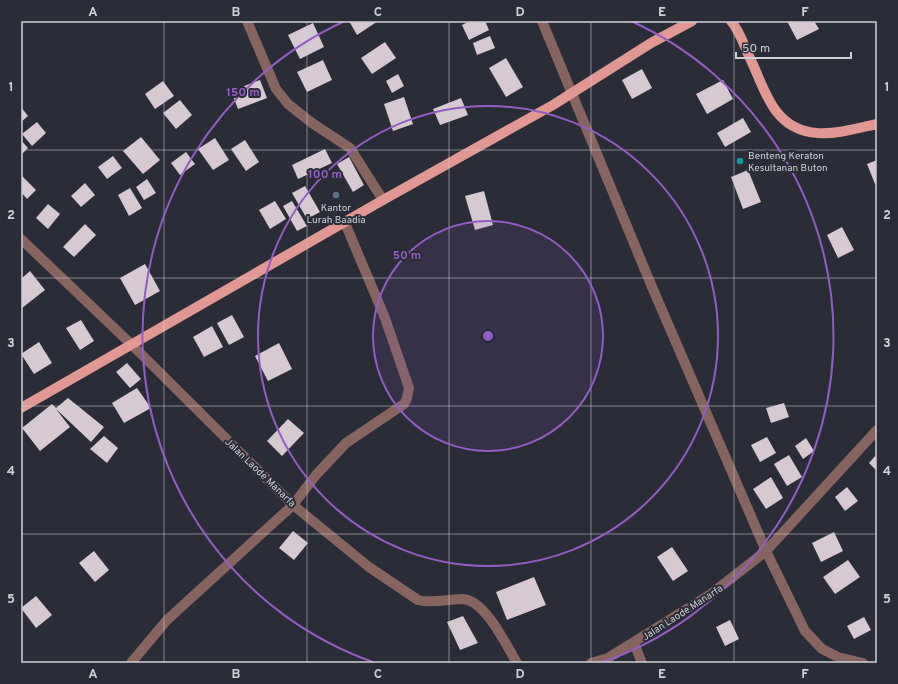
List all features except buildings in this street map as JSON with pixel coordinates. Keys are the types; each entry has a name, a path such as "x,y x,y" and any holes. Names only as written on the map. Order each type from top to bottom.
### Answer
{"main road":[{"path":"21,408 571,94 650,43 692,21"},
{"path":"731,21 768,98 776,111 788,123 800,131 825,134 877,124"}],"street":[{"path":"247,21 276,89 288,104 312,123 350,148 383,200"},
{"path":"542,21 652,287 766,551 810,637 822,648 838,657 863,663"},
{"path":"131,663 167,620 293,505 316,475 346,443 397,410 408,398 409,388 385,318 345,223"},
{"name":"Jalan Laode Manarfa","path":"21,239 132,345 293,505 369,566 418,600 426,602 464,599 476,603 496,629 517,663"},
{"name":"Jalan Laode Manarfa","path":"591,663 608,658 711,594 766,551 877,430"},
{"path":"634,643 642,663"}],"place":[{"name":"Benteng Keraton Kesultanan Buton","path":"740,161"},
{"name":"Kantor Lurah Baadia","path":"336,195"}]}
